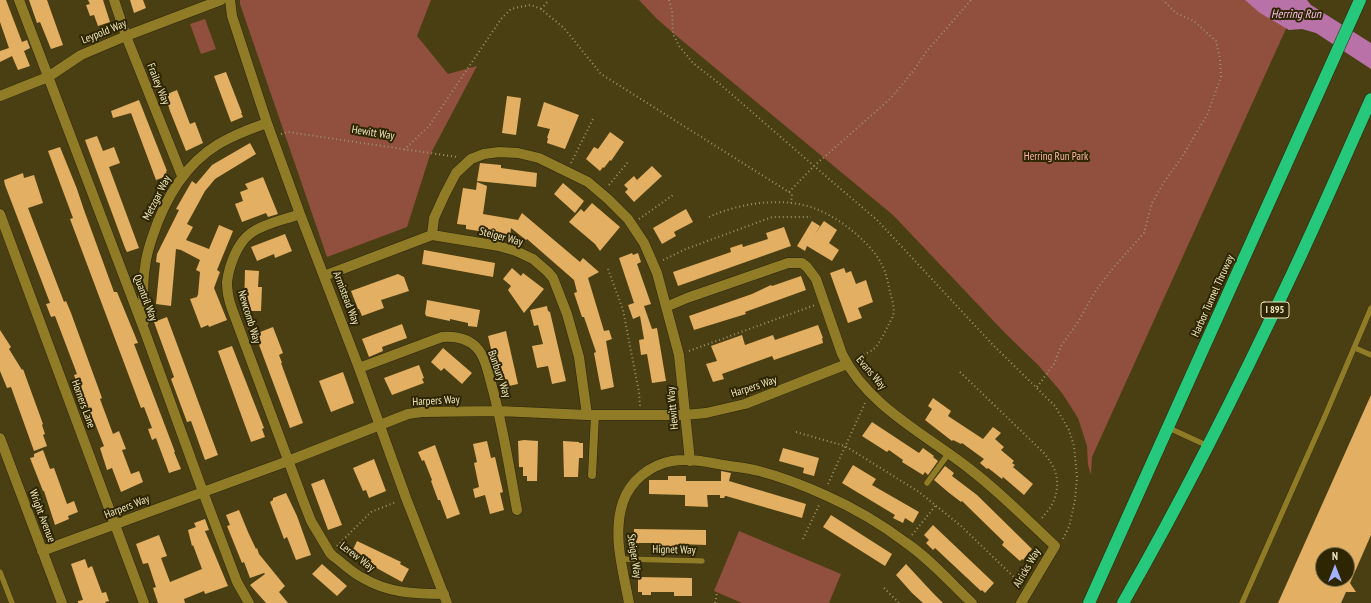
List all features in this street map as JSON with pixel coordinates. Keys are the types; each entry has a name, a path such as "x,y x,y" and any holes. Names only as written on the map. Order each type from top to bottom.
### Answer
{"highway":[{"name":"Harbor Tunnel Thruway","path":"1089,603 1169,428 1360,0"},
{"name":"I 895","path":"1123,603 1208,446 1293,272 1371,99"}],"street":[{"name":"Quantril Way","path":"19,0 145,332 237,582 249,603"},
{"name":"Frailey Way","path":"114,0 126,36 182,176"},
{"name":"Armistead Way","path":"230,0 232,16 267,123 406,498 445,598"},
{"name":"Leypold Way","path":"0,96 48,77 80,55 217,1"},
{"name":"Metzgar Way","path":"145,332 143,303 145,267 148,251 160,215 170,196 182,176 216,145 240,133 267,123"},
{"name":"Hewitt Way","path":"471,158 499,152 518,153 539,158 588,182 631,224 644,243 653,264 679,355 690,461"},
{"path":"324,276 432,235 434,218 444,194 456,173 471,158"},
{"name":"Horners Lane","path":"0,214 144,603"},
{"name":"Newcomb Way","path":"288,460 232,309 228,295 227,282 237,251 243,241 250,234 263,226 300,214"},
{"name":"Steiger Way","path":"432,235 499,246 516,251 533,259 553,278 574,337 591,415 592,475"},
{"name":"Evans Way","path":"666,307 687,298 788,263 802,263 816,279 842,354 847,364 870,393 886,408 988,483 1055,546"},
{"name":"Bunbury Way","path":"359,368 442,337 452,336 463,339 477,347 484,359 499,411 517,510"},
{"name":"Harpers Way","path":"42,551 203,492 397,418 422,412 499,411 591,415 685,415 706,413 745,404 847,364"},
{"name":"Wright Avenue","path":"0,438 62,603"},
{"name":"Lerew Way","path":"288,460 311,520 333,556 361,578 379,586 401,592 445,598"},
{"name":"Steiger Way","path":"629,603 617,536 622,503 633,483 643,474 653,468 672,461 690,461"},
{"path":"690,461 707,462 758,470 824,494 856,510 906,542 921,554 972,603"},
{"name":"Alricks Way","path":"1021,603 1055,546"}],"lane":[{"path":"1242,603 1355,348 1371,308"},
{"path":"1355,348 1371,355"},
{"path":"1169,428 1208,446"},
{"path":"927,483 949,453"},
{"name":"Hignet Way","path":"622,559 702,560"},
{"path":"0,572 11,602"}],"path":[{"path":"541,9 549,0"},
{"path":"669,0 672,10 673,34 679,46 693,63 721,85 877,220 993,345 1055,406 1069,430 1074,446 1077,477 1071,520 1063,539 1055,546"},
{"path":"789,192 814,166 891,98 914,70 926,52 971,0"},
{"path":"1037,387 1054,364 1061,346 1078,322 1096,290 1144,233 1152,203 1207,115 1221,77 1220,59 1216,42 1194,21 1176,13 1163,0"},
{"path":"404,150 429,126 501,19 511,9 531,5 541,9 564,28 601,74 792,194 791,203"},
{"path":"567,171 594,117"},
{"name":"Hewitt Way","path":"272,136 288,132 404,150 471,158"},
{"path":"602,194 628,162"},
{"path":"631,224 673,195"},
{"path":"709,217 735,207 770,203 791,203 816,209 836,219 857,235 877,256 886,275 893,305 893,315 881,341 874,349 847,364"},
{"path":"653,264 686,249 772,217 811,217"},
{"path":"608,269 623,310 639,392 641,415"},
{"path":"679,355 824,302"},
{"path":"960,372 1052,462 1058,480 1054,501 1035,528"},
{"path":"803,539 870,393"},
{"path":"796,432 845,446 919,492 961,526 1019,582"},
{"path":"330,552 371,512 406,498"},
{"path":"906,542 936,505"},
{"path":"884,588 899,603"},
{"path":"715,603 717,593"}],"green space":[{"path":"240,0 431,0 417,36 448,74 477,66 430,155 407,227 327,257 240,4"},
{"name":"Herring Run Park","path":"639,0 1299,0 1092,457 1091,475 1088,465 1087,446 1078,418 1062,393 1039,366 1005,333 893,215 679,38 657,19"},
{"path":"205,19 216,49 201,54 190,24"},
{"path":"739,531 841,574 829,603 742,603 714,591"}],"water":[{"name":"Herring Run","path":"1245,0 1307,0 1311,5 1371,43 1371,69 1316,33 1302,29 1289,30 1260,13"}],"building":[{"path":"0,0 6,0 22,42 27,40 30,48 24,51 30,66 18,70 12,56 0,62 0,51 9,48 0,22"},
{"path":"29,0 47,0 63,45 51,49 40,22 37,23"},
{"path":"88,0 103,0 110,22 98,26 94,15 90,16 86,5 90,4"},
{"path":"130,0 143,0 146,8 134,13"},
{"path":"226,72 243,117 231,122 214,76"},
{"path":"177,90 190,124 195,122 203,143 186,151 165,95"},
{"path":"507,96 521,98 516,135 502,133"},
{"path":"139,100 167,171 167,176 156,180 131,113 113,118 111,111"},
{"path":"544,102 579,115 565,149 547,143 550,129 537,126"},
{"path":"610,132 624,142 611,161 610,160 600,171 586,159 594,147 598,149"},
{"path":"97,136 103,151 114,147 120,163 109,167 139,248 127,252 85,140"},
{"path":"250,143 256,154 215,179 205,191 187,224 193,227 186,240 209,249 219,225 233,231 217,270 220,272 214,288 227,320 209,327 208,325 201,328 190,299 197,297 198,295 200,272 196,270 200,260 176,249 171,306 156,304 160,263 156,262 157,254 179,210 176,209 192,181 196,184 212,165"},
{"path":"60,147 77,189 114,292 117,292 138,343 134,344 181,469 169,473 156,438 152,440 148,429 152,428 144,407 141,408 70,219 73,218 48,151"},
{"path":"480,163 501,165 501,168 537,173 536,187 477,181"},
{"path":"652,166 662,176 634,202 625,192 628,189 624,185 634,176 637,180"},
{"path":"23,173 24,178 34,175 43,203 28,208 64,302 66,301 71,313 102,398 100,399 113,434 119,431 126,449 122,450 131,474 139,471 143,482 121,492 112,468 107,470 100,448 104,446 94,421 91,423 74,375 77,374 55,316 51,317 46,304 50,303 5,185 4,180"},
{"path":"263,177 278,214 268,217 266,213 242,222 235,204 243,201 240,192 248,189 245,184"},
{"path":"477,182 487,186 483,214 518,220 522,213 580,262 583,258 599,272 588,278 604,331 609,330 612,339 606,341 614,387 601,390 594,353 596,352 574,293 577,292 574,280 527,239 526,240 511,228 510,236 466,229 466,225 457,224 463,188 476,190"},
{"path":"563,183 584,201 575,213 554,194"},
{"path":"592,203 620,227 600,251 595,244 569,222 581,209 584,212"},
{"path":"686,209 693,222 674,232 676,236 662,244 653,228"},
{"path":"812,221 820,226 815,234 824,221 837,230 829,243 839,250 832,261 807,246 805,251 797,246"},
{"path":"784,227 791,246 678,286 673,272 731,252 730,248 742,244 743,247 768,239 766,233"},
{"path":"285,234 292,251 275,258 274,254 257,261 251,247"},
{"path":"424,250 495,263 493,277 422,264"},
{"path":"632,253 633,255 638,253 641,262 637,264 651,304 644,306 652,329 657,328 666,381 652,383 647,354 641,355 639,340 644,339 640,316 633,319 628,305 634,303 619,258"},
{"path":"512,268 521,276 523,273 544,289 524,313 508,290 511,286 503,279"},
{"path":"844,268 846,273 851,271 856,284 866,280 873,302 858,308 862,318 848,323 830,273"},
{"path":"245,270 259,271 258,287 262,287 261,311 244,311"},
{"path":"398,274 404,277 409,291 381,300 384,308 362,316 351,291"},
{"path":"801,276 806,290 745,312 746,314 694,330 689,316 752,294 771,285 772,286"},
{"path":"427,300 480,310 477,327 468,326 468,323 450,319 450,321 426,316"},
{"path":"547,306 548,311 550,312 566,381 552,384 548,366 537,368 532,346 543,344 538,325 534,326 530,310"},
{"path":"167,317 218,455 205,460 191,421 187,422 171,379 174,377 154,322"},
{"path":"402,324 407,338 382,347 383,351 369,357 362,339"},
{"path":"818,325 823,338 823,343 774,360 772,356 722,374 724,379 713,382 706,364 717,361 711,346 742,335 745,345 773,335 775,340"},
{"path":"273,327 283,353 279,355 281,363 303,423 290,428 255,334"},
{"path":"0,330 11,347 9,349 22,370 23,369 43,424 45,434 43,435 47,446 34,451 11,387 7,388 0,371"},
{"path":"506,331 518,384 504,387 495,353 492,353 488,336"},
{"path":"232,346 264,428 262,429 265,437 251,442 218,351"},
{"path":"443,348 472,373 462,384 444,368 441,371 431,362"},
{"path":"419,365 424,378 422,379 424,383 392,395 384,378"},
{"path":"343,372 354,403 331,412 319,381"},
{"path":"1371,395 1371,535 1355,572 1355,547 1315,547 1315,587 1353,587 1356,592 1346,592 1341,603 1278,603"},
{"path":"933,398 951,411 948,416 983,439 993,427 1001,433 995,439 1004,447 1001,450 1014,461 1012,463 1015,465 1013,467 1033,484 1024,495 1003,477 1002,479 980,463 984,459 962,443 952,441 925,420 932,409 928,406"},
{"path":"872,422 919,453 923,448 934,456 933,457 938,461 928,475 925,472 923,475 902,462 903,460 889,450 887,452 862,436"},
{"path":"487,441 491,458 495,457 503,492 500,493 504,510 490,514 485,495 475,498 473,489 479,487 474,463 477,462 473,444"},
{"path":"518,441 538,441 537,481 527,481 527,476 523,476 523,467 519,467"},
{"path":"563,441 583,443 583,458 579,458 578,477 564,477"},
{"path":"435,445 460,514 447,519 440,500 438,500 424,460 422,461 418,452"},
{"path":"783,448 819,458 814,476 803,473 804,468 779,461"},
{"path":"43,450 50,469 54,468 67,504 74,501 78,512 68,516 69,519 55,525 44,491 30,458 34,457 34,454"},
{"path":"374,459 386,491 369,498 366,490 363,491 353,468"},
{"path":"853,465 876,479 872,485 919,512 913,523 905,518 903,523 893,518 895,515 842,483"},
{"path":"945,466 954,473 952,476 977,495 1032,549 1023,560 1022,559 1020,561 1002,545 1004,542 962,501 961,502 934,480"},
{"path":"721,471 731,473 729,481 806,504 802,518 726,496 724,498 720,498 720,495 707,495 708,507 685,506 685,495 649,494 649,480 668,480 668,476 686,476 686,481 721,481"},
{"path":"324,479 342,525 328,530 311,484"},
{"path":"286,493 297,516 311,555 296,560 287,537 284,539 270,502 273,498"},
{"path":"239,510 259,554 285,586 279,592 288,603 266,603 250,585 265,574 264,573 250,578 244,562 242,563 227,526 230,525 226,515"},
{"path":"831,515 892,554 885,566 823,527"},
{"path":"205,519 209,530 205,531 228,586 205,594 204,591 184,599 185,603 158,603 153,588 156,587 148,563 143,564 136,544 159,535 167,556 161,558 170,582 202,569 193,545 192,546 188,530 196,527 194,523"},
{"path":"933,525 994,583 985,593 935,548 933,550 926,543 929,540 924,535"},
{"path":"634,529 706,530 706,545 678,544 678,548 653,548 653,543 634,543"},
{"path":"357,541 401,562 400,564 409,569 402,582 351,554"},
{"path":"85,559 88,568 92,566 102,593 106,592 109,601 105,602 106,603 78,603 78,601 83,600 71,564"},
{"path":"322,564 347,586 337,596 312,574"},
{"path":"906,564 943,603 923,603 912,593 896,575"},
{"path":"638,577 692,578 692,596 674,596 674,592 651,592 651,595 642,595 642,592 638,592"}]}
